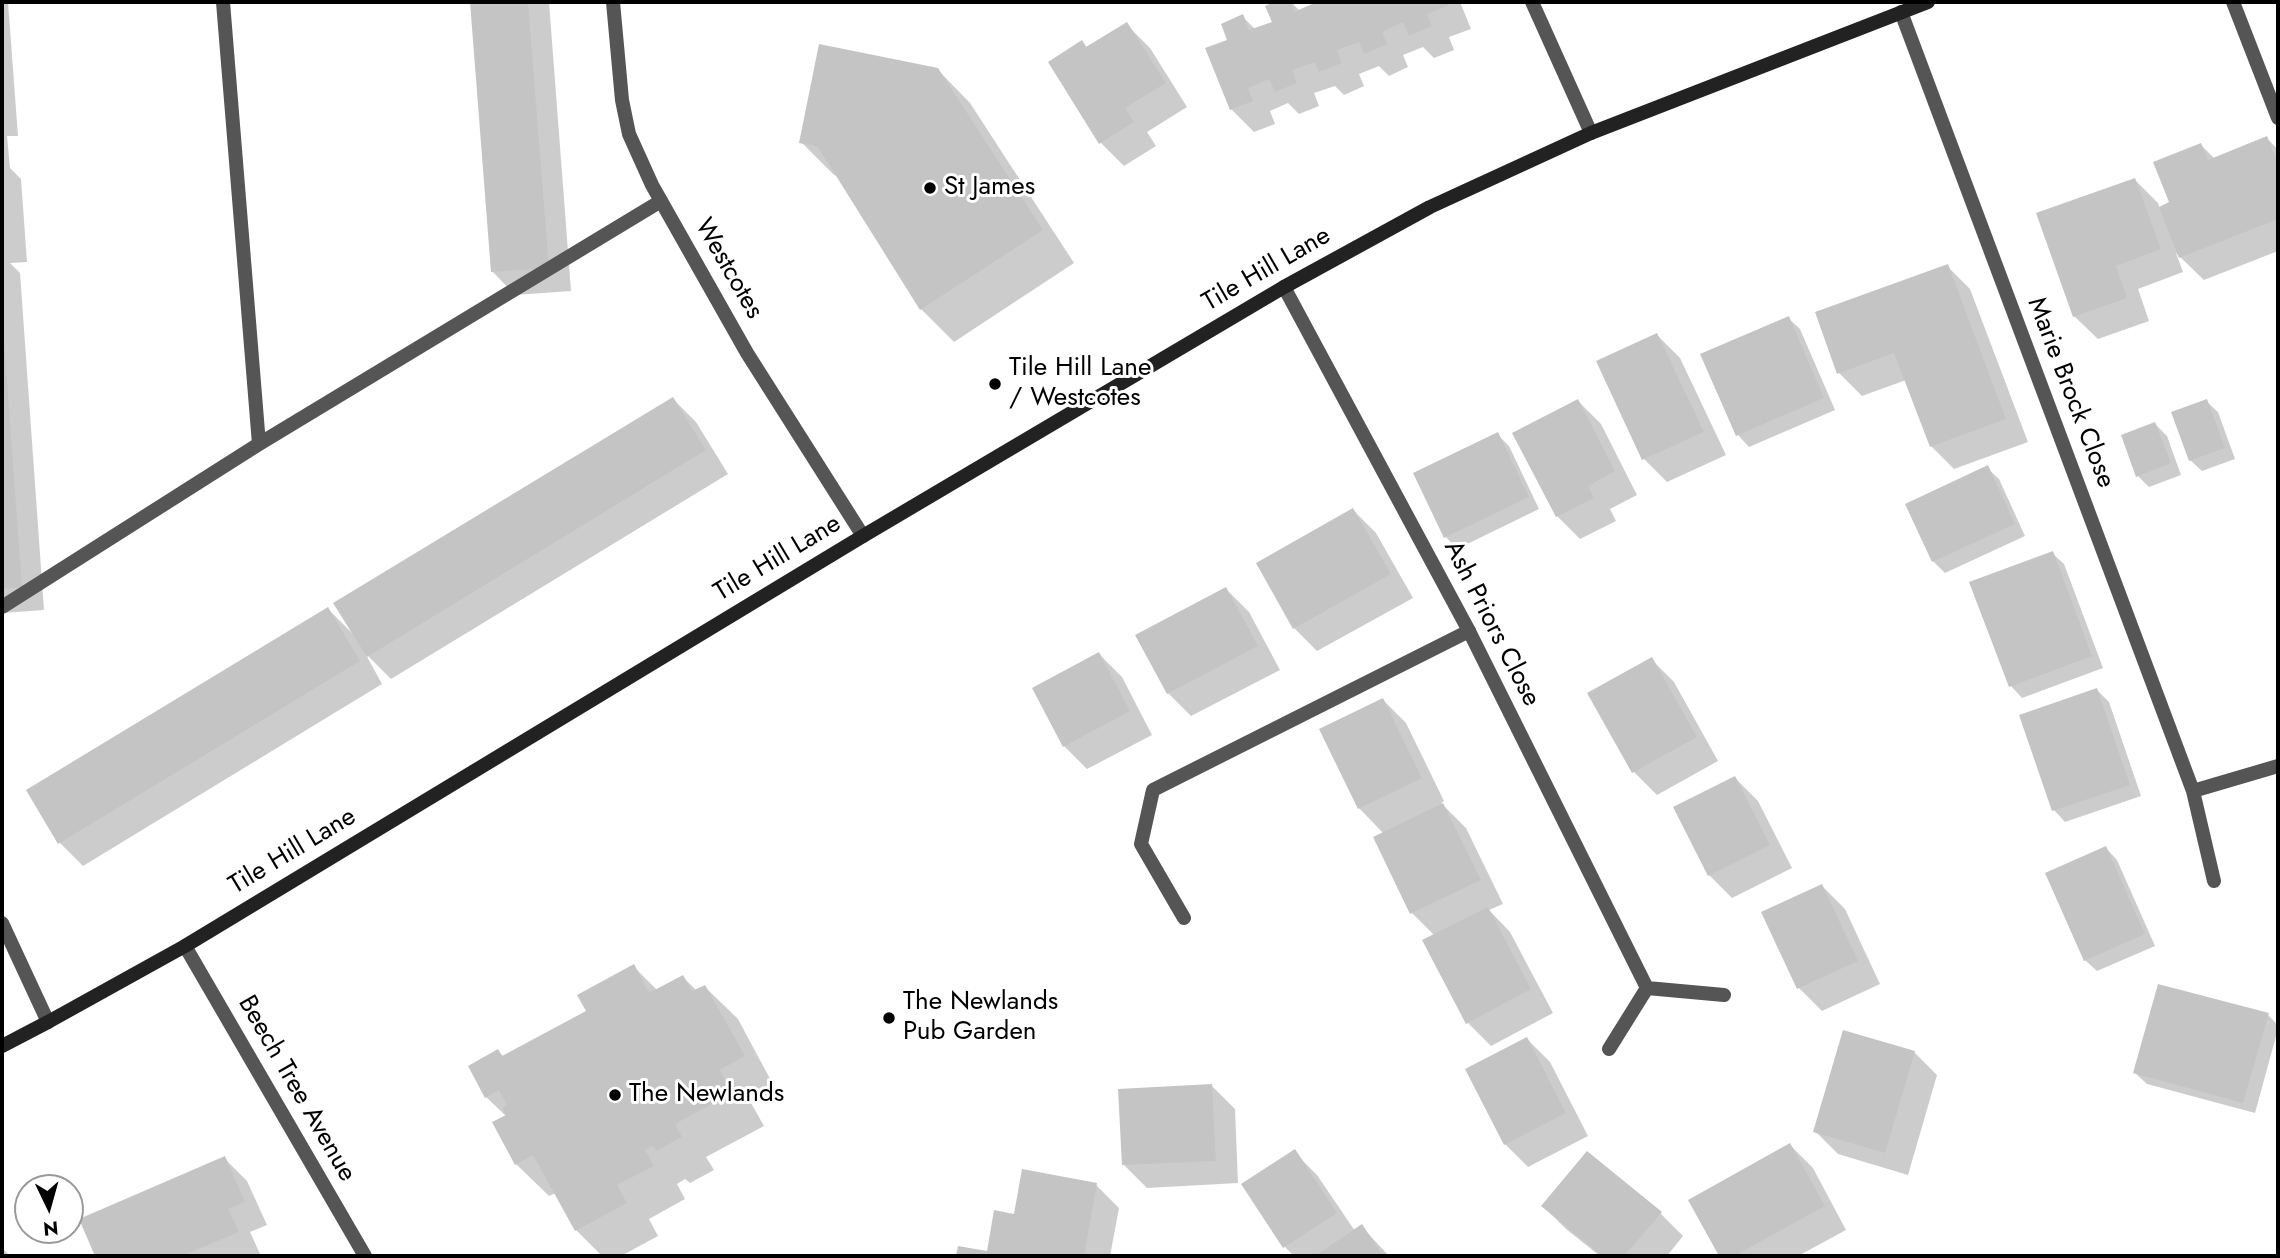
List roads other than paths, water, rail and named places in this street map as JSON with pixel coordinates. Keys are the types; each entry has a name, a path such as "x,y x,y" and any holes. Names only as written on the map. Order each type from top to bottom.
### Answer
{"main road":[{"name":"Tile Hill Lane","path":"2,1046 185,946 863,536 1284,287 1430,207 1591,133 1928,2"}],"street":[{"path":"223,2 259,444"},
{"name":"Westcotes","path":"612,2 622,100 629,134 661,201 747,353 863,536"},
{"path":"1532,2 1591,133"},
{"path":"2233,2 2278,118"},
{"name":"Marie Brock Close","path":"1901,12 2193,791 2214,881"},
{"path":"2,607 259,444 661,201"},
{"name":"Ash Priors Close","path":"1284,287 1469,631 1647,988"},
{"path":"1184,918 1141,844 1153,790 1469,631"},
{"path":"2193,791 2278,765"},
{"path":"2,923 48,1023"},
{"name":"Beech Tree Avenue","path":"185,946 365,1256"},
{"path":"1609,1049 1647,988 1724,995"}],"place":[{"name":"St James","path":"930,188"},
{"name":"Tile Hill Lane / Westcotes","path":"995,384"},
{"name":"The Newlands Pub Garden","path":"889,1018"},
{"name":"The Newlands","path":"615,1095"}]}
